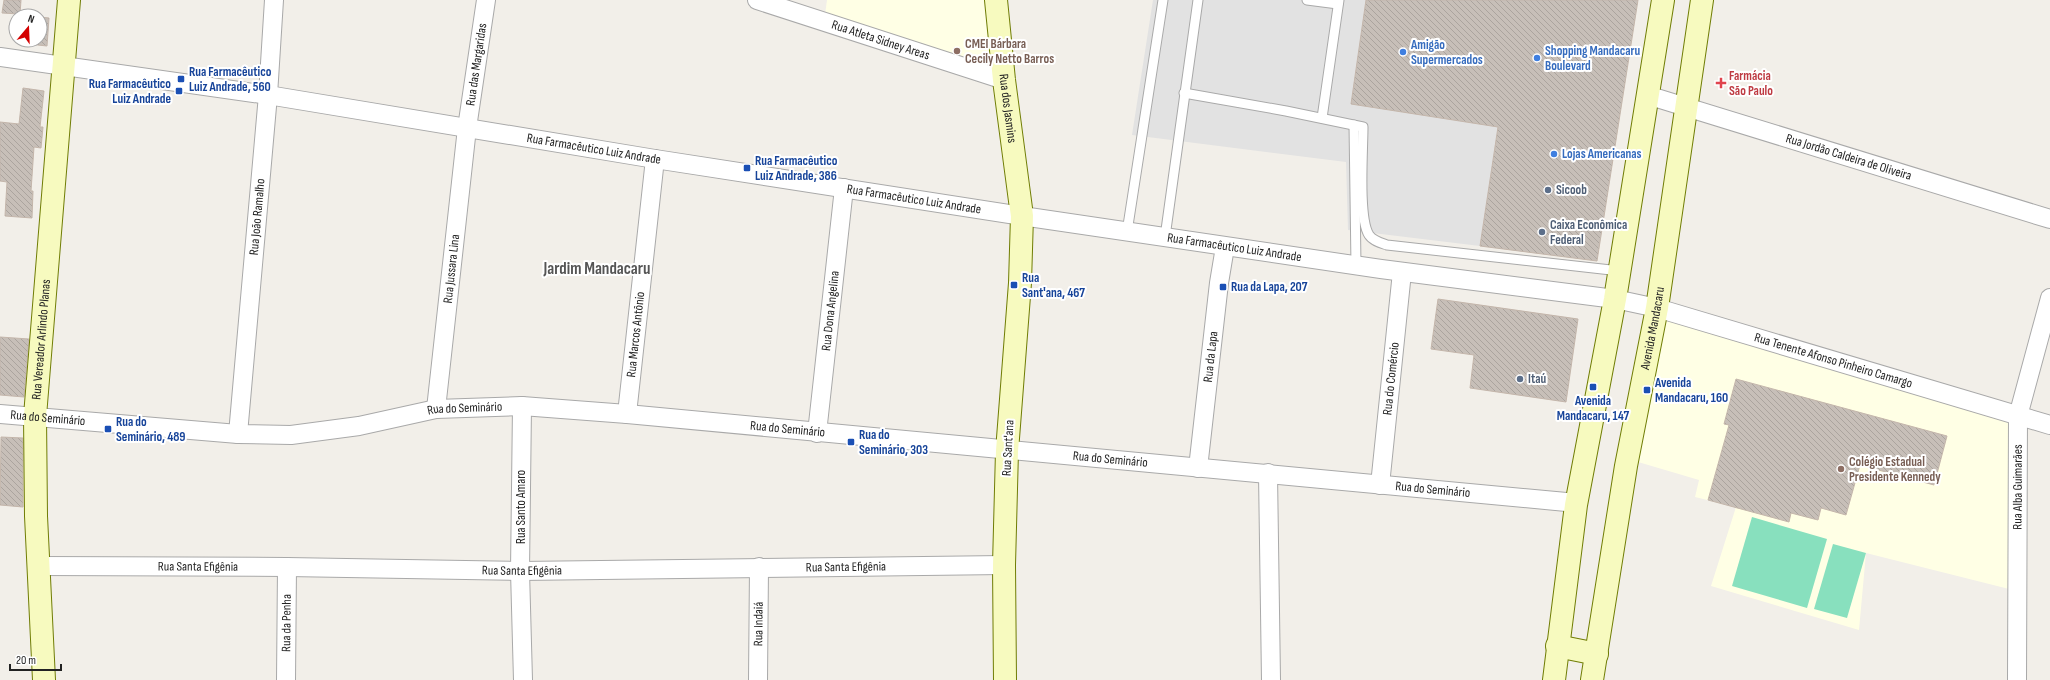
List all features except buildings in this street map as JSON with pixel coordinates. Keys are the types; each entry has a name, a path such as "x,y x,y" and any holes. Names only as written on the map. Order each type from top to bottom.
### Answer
{"main road":[{"name":"Rua Vereador Arlindo Planas","path":"44,680 40,566 36,516 36,416 70,0"},
{"name":"Rua dos Jasmins","path":"996,0 1004,80 1022,216"},
{"path":"1554,680 1577,503 1620,271 1663,0"},
{"name":"Avenida Mandacaru","path":"1592,680 1626,466 1657,308 1702,0"},
{"name":"Rua Sant'ana","path":"1005,680 1004,565 1007,451 1020,283 1022,216"},
{"path":"1558,646 1597,654"}],"street":[{"name":"Rua João Ramalho","path":"238,434 268,95 274,0"},
{"name":"Rua das Margaridas","path":"467,128 486,0"},
{"name":"Rua Atleta Sidney Areas","path":"757,0 1004,80"},
{"name":"Rua Farmacêutico Luiz Andrade","path":"0,57 268,95 655,159 1127,232 1402,272 1615,299"},
{"name":"Rua Jordão Caldeira de Oliveira","path":"1648,95 2050,219"},
{"name":"Rua Jussara Lina","path":"436,409 467,128"},
{"name":"Rua Marcos Antônio","path":"627,414 655,159"},
{"name":"Rua Dona Angelina","path":"817,433 844,188"},
{"name":"Rua da Lapa","path":"1198,468 1219,283 1225,246"},
{"name":"Rua do Comércio","path":"1380,485 1402,272"},
{"name":"Rua Alba Guimarães","path":"2017,680 2018,416 2050,298"},
{"name":"Rua Tenente Afonso Pinheiro Camargo","path":"1615,299 1657,308 2050,425"},
{"name":"Rua do Seminário","path":"0,414 238,434 291,435 328,431 436,409 522,406 627,414 1007,451 1268,473 1577,503"},
{"name":"Rua Santo Amaro","path":"522,406 520,571 523,680"},
{"path":"1268,473 1271,680"},
{"name":"Rua Santa Efigênia","path":"40,566 287,567 520,571 1004,565"},
{"name":"Rua da Penha","path":"286,680 287,567"},
{"name":"Rua Indaiá","path":"758,680 759,567"}],"lane":[{"path":"1127,232 1163,0"},
{"path":"1165,237 1198,0"},
{"path":"1307,0 1338,2 1322,118"},
{"path":"1184,93 1363,127 1363,217 1369,235 1377,242 1387,245 1620,271"},
{"path":"1354,125 1356,265"}],"shaded area":[{"name":"CMEI Bárbara Cecily Netto Barros","path":"827,0 996,0 1004,80 824,22"},
{"path":"1153,0 1366,0 1352,104 1498,127 1480,246 1348,230 1346,162 1132,135"},
{"name":"Colégio Estadual Presidente Kennedy","path":"1657,308 2018,416 2017,591 1866,553 1859,630 1711,586 1736,507 1695,497 1699,480 1628,459"}],"green space":[{"path":"1752,517 1827,539 1807,608 1732,586"},
{"path":"1833,544 1866,553 1847,618 1814,609"}],"place":[{"name":"CMEI Bárbara Cecily Netto Barros","path":"957,51"},
{"name":"Amigão Supermercados","path":"1403,52"},
{"name":"Shopping Mandacaru Boulevard","path":"1537,58"},
{"name":"Rua Farmacêutico Luiz Andrade, 560","path":"181,79"},
{"name":"Farmácia São Paulo","path":"1721,83"},
{"name":"Rua Farmacêutico Luiz Andrade","path":"179,91"},
{"name":"Lojas Americanas","path":"1554,154"},
{"name":"Rua Farmacêutico Luiz Andrade, 386","path":"747,168"},
{"name":"Sicoob","path":"1548,190"},
{"name":"Caixa Econômica Federal","path":"1542,232"},
{"name":"Rua Sant'ana, 467","path":"1014,285"},
{"name":"Rua da Lapa, 207","path":"1223,287"},
{"name":"Itaú","path":"1520,379"},
{"name":"Avenida Mandacaru, 147","path":"1593,387"},
{"name":"Avenida Mandacaru, 160","path":"1647,390"},
{"name":"Rua do Seminário, 489","path":"108,429"},
{"name":"Rua do Seminário, 303","path":"851,442"},
{"name":"Colégio Estadual Presidente Kennedy","path":"1841,469"}],"district":[{"name":"Jardim Mandacaru","path":"597,269"}]}
